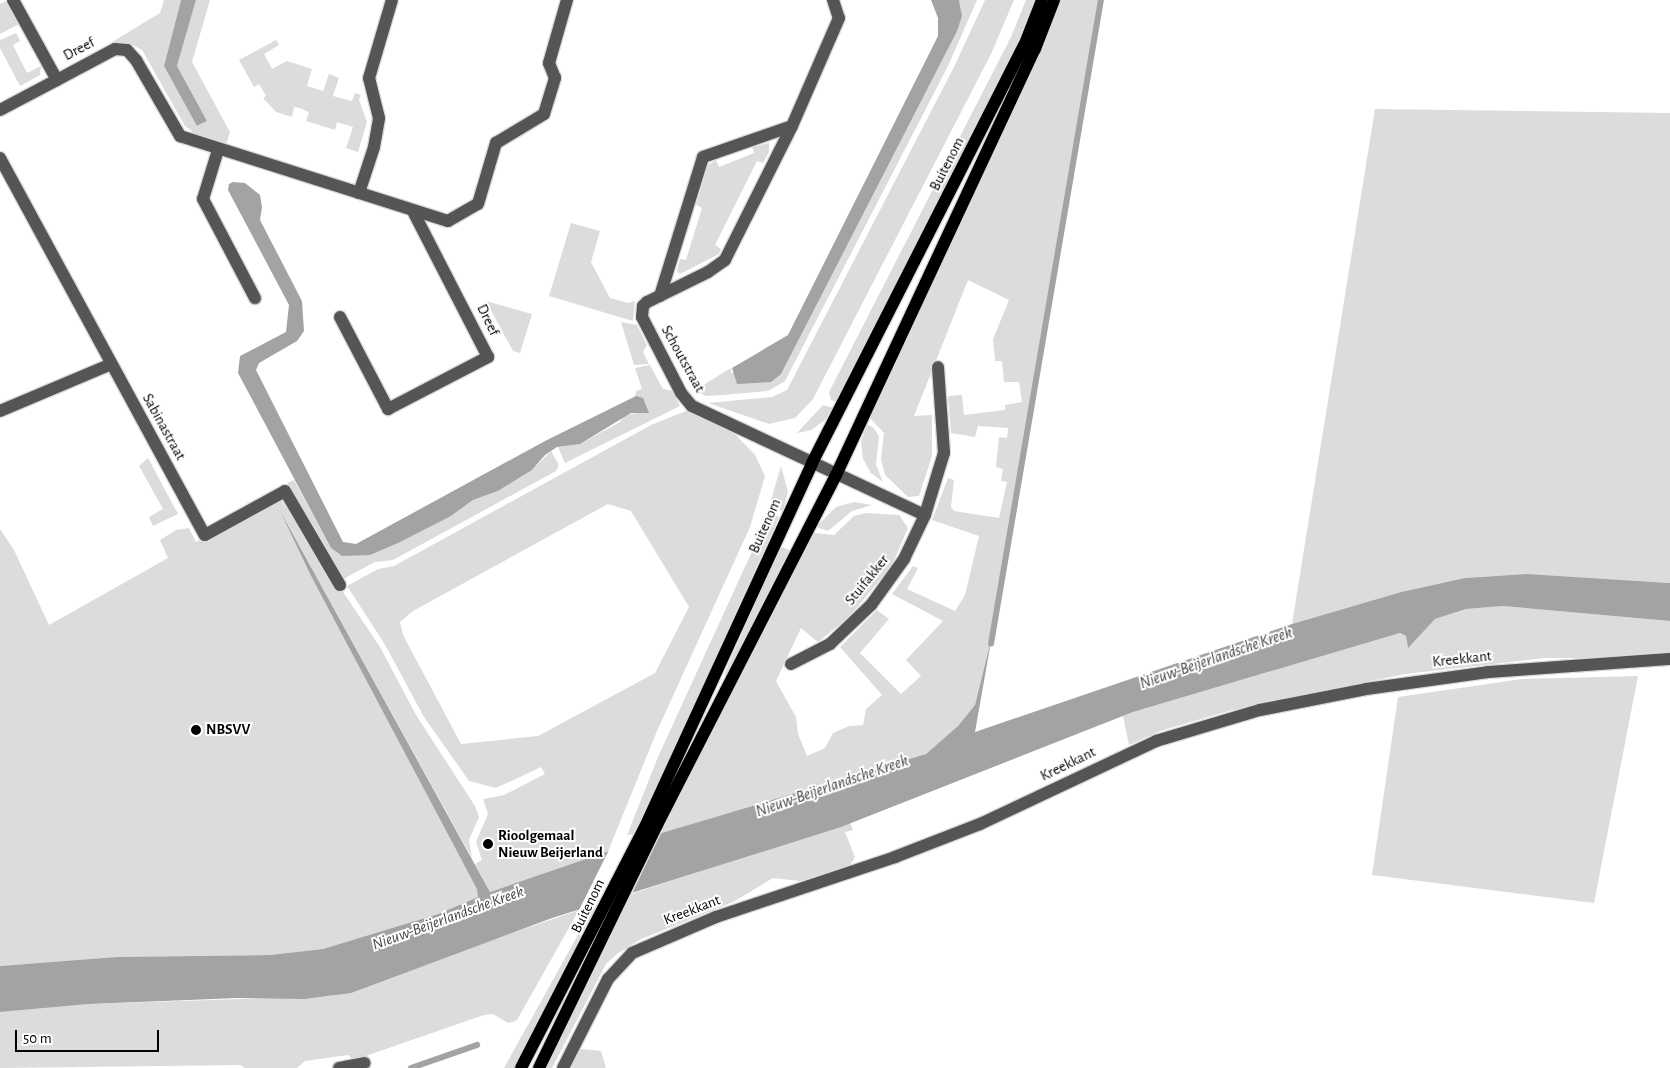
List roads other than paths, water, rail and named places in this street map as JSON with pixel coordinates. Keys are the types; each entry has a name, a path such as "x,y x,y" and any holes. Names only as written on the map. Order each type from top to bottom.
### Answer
{"main road":[{"name":"Buitenom","path":"538,1068 644,829 812,463 1024,46 1042,0"},
{"name":"Buitenom","path":"521,1068 597,936 657,826 836,475 1030,57 1054,0"}],"street":[{"name":"Dreef","path":"13,0 57,80 115,48 127,50 136,60 180,136 218,150 413,211 488,357 388,409 340,317"},
{"path":"358,194 374,147 379,118 370,78 392,0"},
{"path":"413,211 448,221 478,204 496,143 544,114 555,78 549,62 566,0"},
{"name":"Schoutstraat","path":"812,463 692,406 681,393 642,317 643,306 725,260 792,126 839,18 833,0"},
{"path":"0,110 57,80"},
{"path":"660,296 703,157 792,126"},
{"path":"218,150 203,199 255,298"},
{"name":"Sabinastraat","path":"0,158 205,535 284,491 340,585"},
{"path":"0,411 111,364"},
{"name":"Stuifakker","path":"791,664 830,644 872,605 904,560 925,515 944,453 938,367"},
{"path":"812,463 925,515"},
{"name":"Kreekkant","path":"563,1068 608,979 632,953 716,917 954,834 1156,742 1260,710 1366,689 1488,672 1670,659"},
{"path":"339,1068 365,1063"}],"water":[{"path":"181,0 196,0 177,66 207,121 197,126 164,66"},
{"path":"931,0 959,0 962,16 957,31 781,374 771,382 737,384 732,368 788,335 938,36 938,18"},
{"path":"233,182 245,183 260,195 262,207 260,220 302,301 304,331 297,341 259,363 256,370 343,542 356,544 545,441 636,396 643,398 649,413 631,413 580,444 557,447 545,455 532,470 498,491 473,500 451,516 398,543 370,555 342,556 331,548 238,373 240,356 286,332 289,305 228,190 229,184"},
{"name":"Nieuw-Beijerlandsche Kreek","path":"279,509 490,892 665,832 926,754 958,726 975,705 992,636 975,732 1292,624 1401,592 1465,578 1527,574 1670,583 1670,621 1503,606 1466,609 1435,619 1408,648 1406,636 1400,633 1133,712 841,827 552,918 351,993 304,999 238,998 89,1004 0,1012 0,966 116,957 270,955 323,949 438,914 478,897 477,889 310,574"}],"waterway":[{"path":"991,644 1101,0"},
{"path":"411,1068 477,1045"}],"place":[{"name":"NBSVV","path":"196,730"},
{"name":"Rioolgemaal Nieuw Beijerland","path":"488,844"}]}
